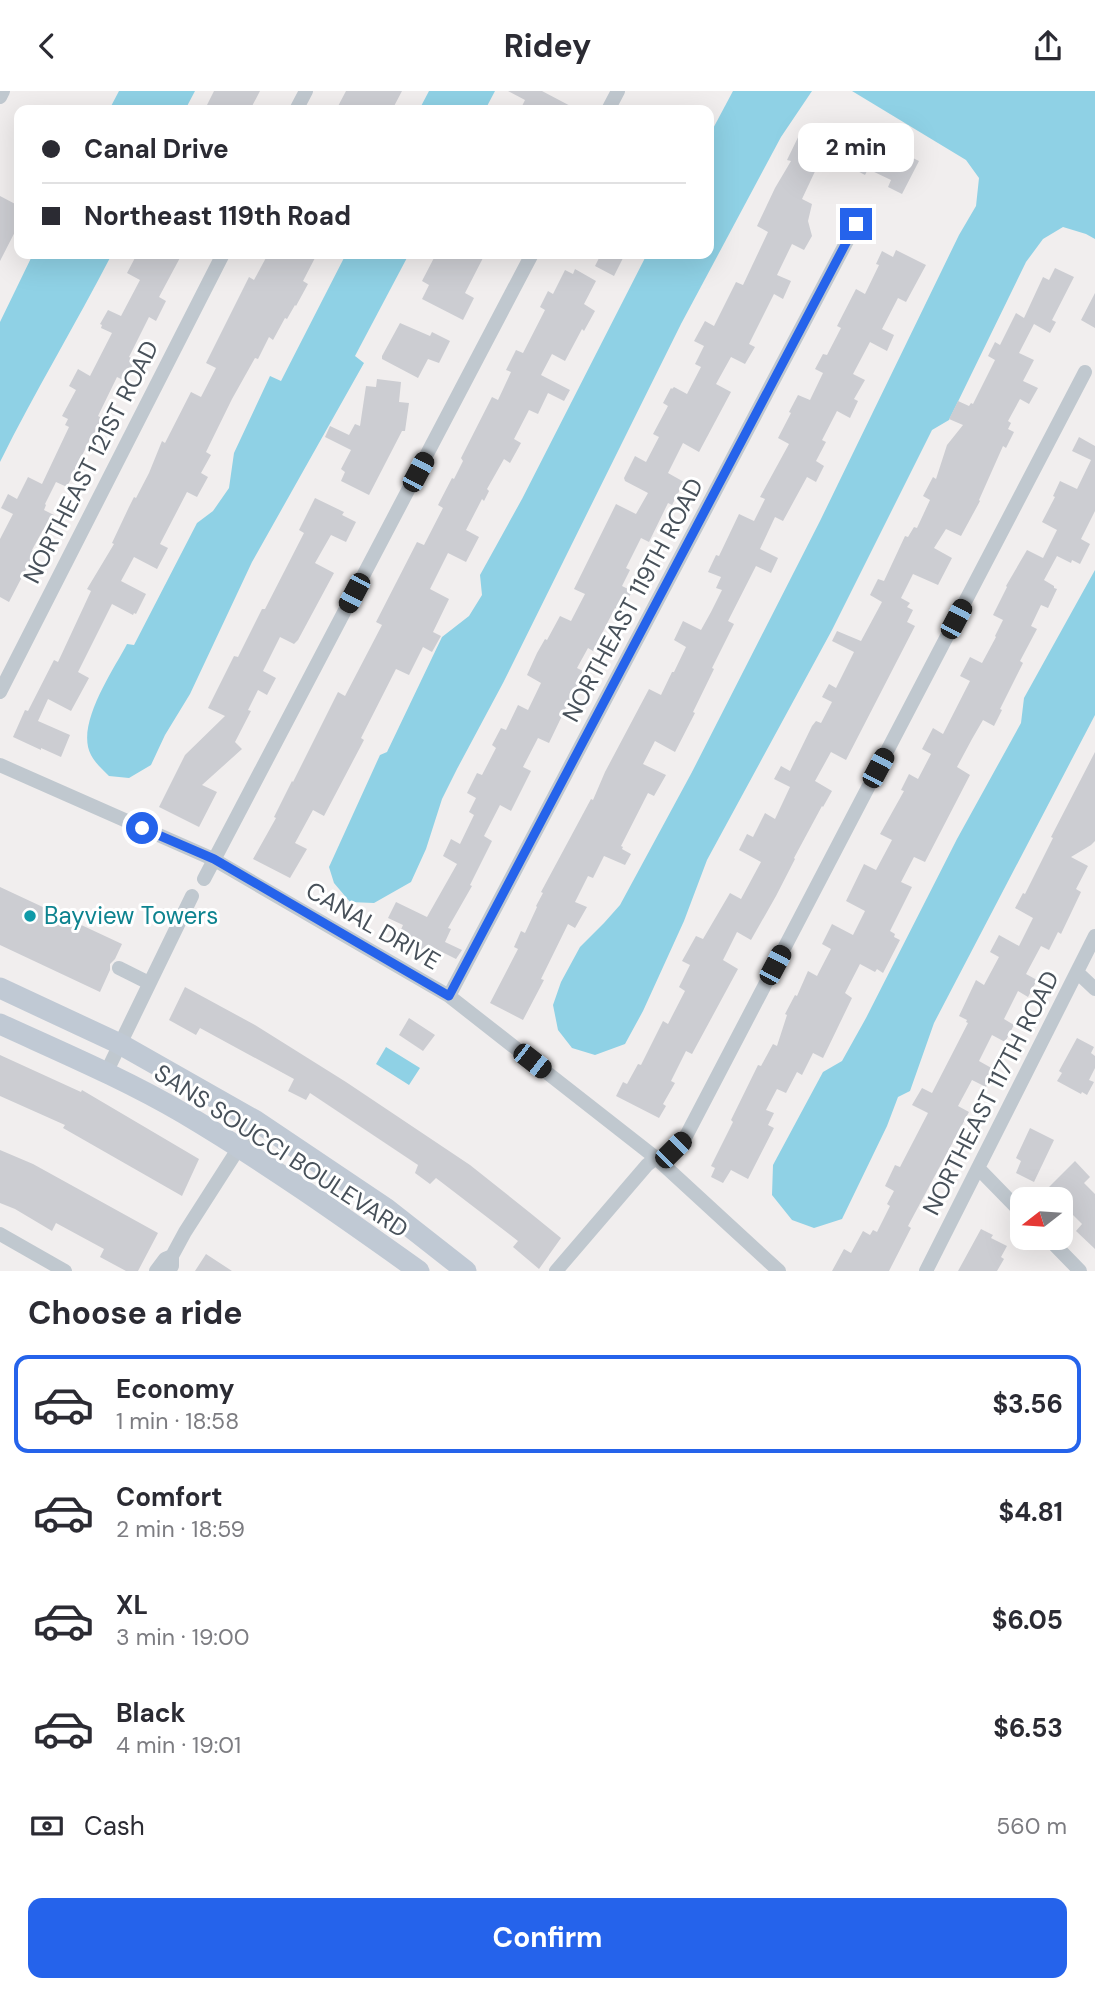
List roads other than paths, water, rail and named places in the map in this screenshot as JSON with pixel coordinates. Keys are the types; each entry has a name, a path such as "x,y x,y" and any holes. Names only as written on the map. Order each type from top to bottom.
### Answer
{"street":[{"path":"0,97 3,91"},
{"name":"NORTHEAST 119TH ROAD","path":"449,996 856,224"},
{"name":"NORTHEAST 121ST ROAD","path":"0,692 220,259"},
{"path":"204,879 529,259"},
{"path":"556,1271 647,1165 658,1160 685,1138 1085,372"},
{"name":"CANAL DRIVE","path":"0,765 214,859 449,996 658,1160 779,1271"},
{"path":"106,1073 192,896"},
{"name":"NORTHEAST 117TH ROAD","path":"926,1271 1095,936"},
{"path":"119,968 149,983"},
{"path":"1078,973 1095,989"},
{"name":"SANS SOUCCI BOULEVARD","path":"0,988 120,1044 256,1121 387,1209 466,1271"},
{"name":"SANS SOUCCI BOULEVARD","path":"0,1024 106,1073 181,1112 369,1235 419,1271"},
{"path":"169,1271 172,1256 192,1221 256,1121"},
{"path":"978,1168 1010,1201"},
{"path":"0,1234 65,1271"},
{"path":"1060,1250 1080,1271"},
{"path":"156,1271 165,1259 172,1256"}],"water":[{"path":"119,91 195,91 188,105 112,105"},
{"path":"429,91 495,91 488,105 422,105"},
{"path":"733,91 812,91 781,137 681,324 503,683 442,799 426,849 411,882 374,903 350,902 334,883 329,867 380,755 387,752 442,637 469,616 482,595 480,575 522,499 644,259 714,259 714,127"},
{"path":"852,91 1095,91 1095,239 1063,227 1043,239 1026,262 949,420 932,430 832,630 707,860 684,921 643,1011 625,1044 595,1055 572,1048 558,1030 553,1005 561,982 580,947 620,905 692,772 820,521 959,235 976,206 979,178 966,160"},
{"path":"31,259 109,259 0,462 0,322"},
{"path":"343,259 406,259 355,356 364,363 252,562 190,694 165,735 151,765 129,778 109,776 91,755 87,743 88,729 98,698 127,644 134,645 197,523 213,511 229,488 234,453 270,376 281,381"},
{"path":"1095,570 1095,715 934,1023 910,1091 898,1097 887,1126 842,1219 814,1228 792,1220 772,1195 773,1165 823,1072 842,1061 866,1018 957,839 1021,723 1024,698"},
{"path":"386,1047 420,1068 409,1085 376,1064"}],"place":[{"name":"Bayview Towers","path":"30,916"}]}
